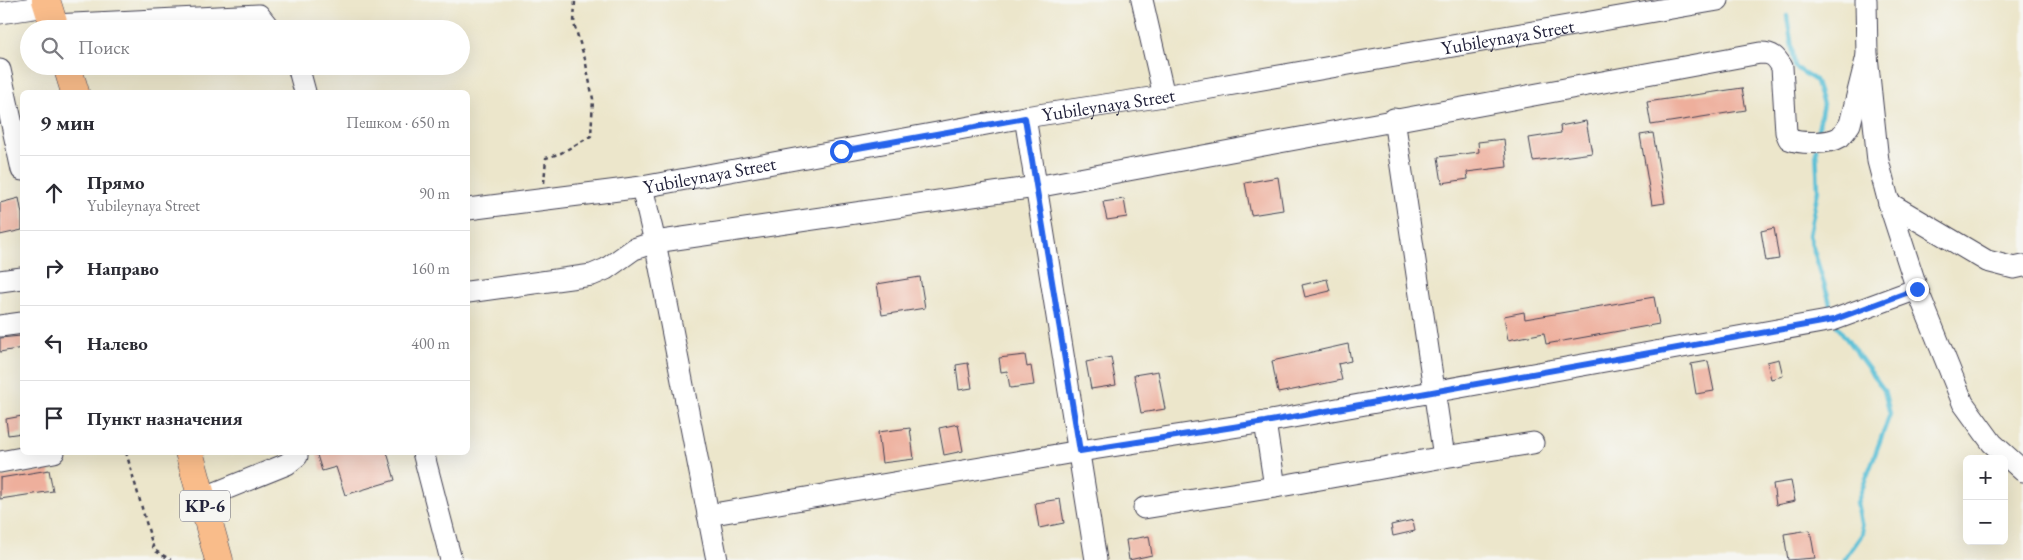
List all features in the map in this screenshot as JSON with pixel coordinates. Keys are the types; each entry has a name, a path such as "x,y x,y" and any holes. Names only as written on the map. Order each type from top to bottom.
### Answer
{"highway":[{"path":"70,75 74,90"},
{"name":"KP-6","path":"190,455 219,560"}],"street":[{"path":"1142,0 1164,96"},
{"name":"Yubileynaya Street","path":"470,209 642,186 1025,118 1164,96 1718,0"},
{"path":"1866,0 1867,56 1878,161 1917,289 1963,403 1992,443 2023,471"},
{"path":"0,13 50,15 259,15 263,20"},
{"path":"470,292 592,275 606,269 634,249 655,242 1036,187 1760,52 1771,53 1777,58 1782,67 1786,132 1789,139 1816,142 1831,140 1844,133 1850,124 1867,56"},
{"path":"0,70 20,161"},
{"path":"300,75 304,90"},
{"path":"1025,118 1096,560"},
{"path":"1394,119 1444,457"},
{"path":"642,186 655,242 717,560"},
{"path":"1889,202 1987,261 2014,268 2023,266"},
{"path":"0,281 20,278"},
{"path":"708,515 1080,451 1265,422 1833,320 1917,289"},
{"path":"0,326 20,323"},
{"path":"1265,422 1275,487"},
{"path":"1144,508 1533,443"},
{"path":"0,462 38,455"},
{"path":"202,498 288,464 297,455"},
{"path":"424,455 451,560"}],"path":[{"path":"543,199 546,158 561,154 591,136 593,99 585,58 574,24 575,0"},
{"path":"127,455 154,550 171,560"}],"building":[{"path":"1742,88 1746,110 1651,125 1647,102"},
{"path":"1586,121 1592,153 1533,161 1529,138 1561,133 1560,126"},
{"path":"1653,133 1665,203 1652,205 1640,135"},
{"path":"1504,139 1507,167 1467,172 1468,179 1442,183 1438,157 1479,152 1478,142"},
{"path":"1278,177 1283,210 1251,215 1245,183"},
{"path":"19,198 20,230 0,235 0,203"},
{"path":"1124,199 1127,217 1107,220 1103,202"},
{"path":"1774,228 1779,259 1766,261 1761,231"},
{"path":"920,277 925,308 882,315 877,284"},
{"path":"1327,279 1330,291 1305,297 1302,285"},
{"path":"1654,297 1659,324 1546,344 1544,333 1508,340 1504,316 1524,312 1525,319"},
{"path":"20,336 20,348 0,352 0,338"},
{"path":"1348,344 1351,361 1338,364 1342,380 1278,393 1272,361"},
{"path":"1025,355 1027,367 1031,366 1034,385 1010,388 1007,371 1001,372 999,358"},
{"path":"1111,357 1116,385 1091,389 1086,362"},
{"path":"1779,359 1783,376 1771,379 1767,362"},
{"path":"1708,361 1714,391 1696,394 1691,364"},
{"path":"968,363 972,388 959,390 956,365"},
{"path":"1158,371 1165,409 1141,413 1134,375"},
{"path":"20,416 20,433 8,435 6,419"},
{"path":"958,424 963,451 944,455 939,428"},
{"path":"910,428 914,459 882,463 878,432"},
{"path":"317,455 388,455 395,480 345,495 336,467 322,471"},
{"path":"49,470 53,491 0,499 0,478"},
{"path":"1791,481 1795,501 1776,505 1773,484"},
{"path":"1060,499 1064,523 1039,528 1035,503"},
{"path":"1413,520 1415,531 1393,536 1391,525"},
{"path":"1810,530 1815,558 1788,560 1784,534"},
{"path":"1149,536 1152,555 1129,560 1126,540"}],"waterway":[{"path":"1787,16 1795,67 1815,80 1823,104 1817,136"},
{"path":"1816,149 1818,190 1809,235 1832,314"},
{"path":"1837,326 1884,390 1890,414 1857,503 1863,533 1844,560"}],"route":[{"path":"841,151 1025,118 1080,451 1265,422 1833,320 1917,289"}]}
